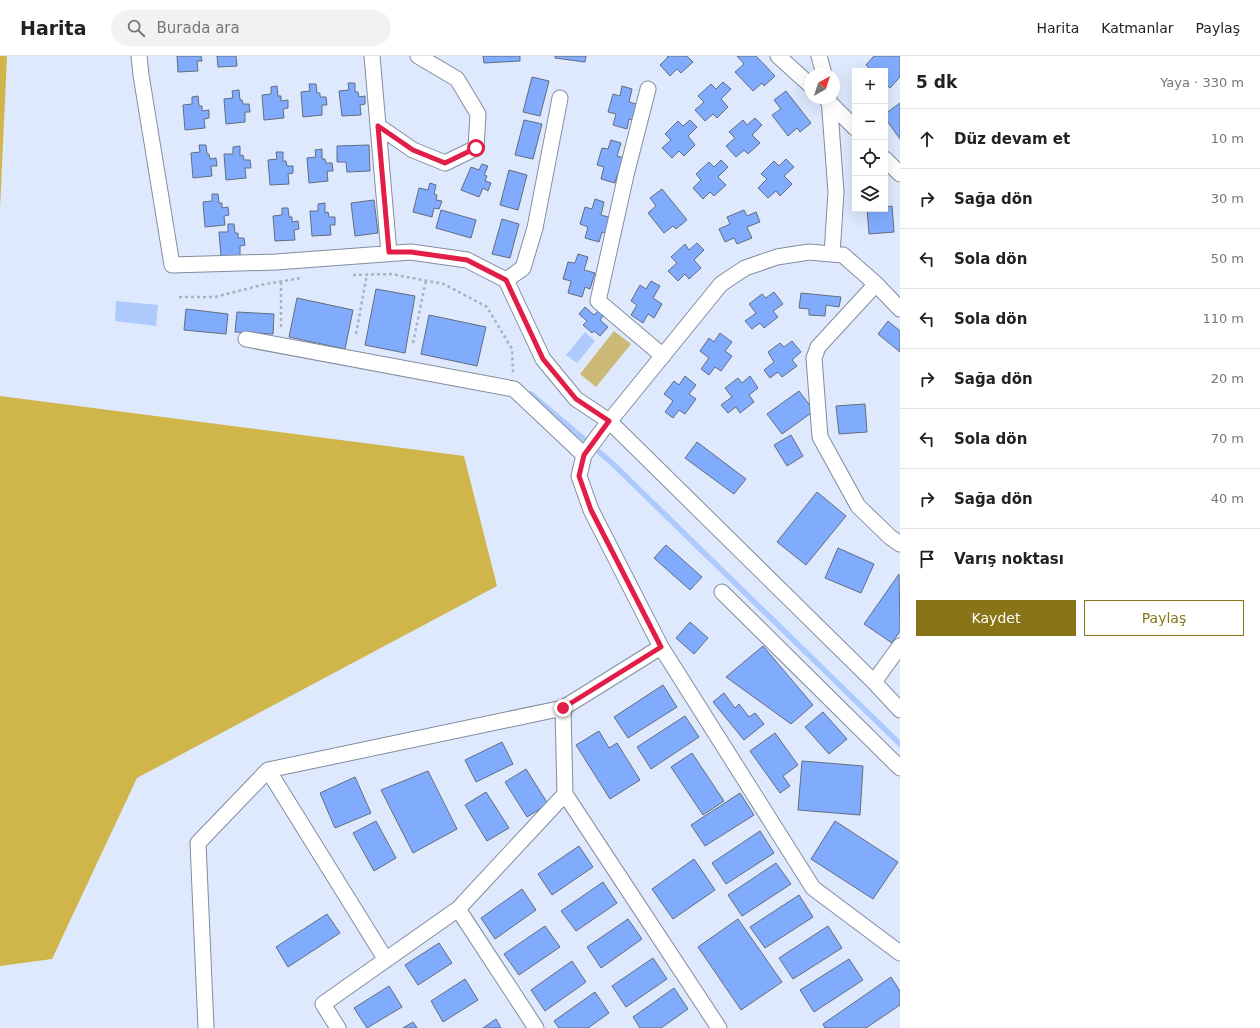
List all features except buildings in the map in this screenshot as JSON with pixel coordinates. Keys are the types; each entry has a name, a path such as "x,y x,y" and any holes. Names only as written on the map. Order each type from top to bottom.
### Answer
{"street":[{"path":"139,56 172,265 276,262 389,252 411,252 467,260 506,280 543,359 576,399 606,425 874,682 900,710"},
{"path":"372,56 389,252"},
{"path":"378,126 413,150 445,163 476,148 478,114 456,79 418,56"},
{"path":"778,56 804,80"},
{"path":"820,56 823,68"},
{"path":"648,89 626,175 598,301 663,356"},
{"path":"506,280 523,268 535,228 560,98"},
{"path":"828,104 836,192 832,254"},
{"path":"832,104 852,125"},
{"path":"888,162 900,174"},
{"path":"900,309 876,284 843,255 809,252 777,257 745,268 721,284 606,425 584,455 579,476 591,510 661,647 813,888 900,952"},
{"path":"876,284 818,347 814,358 820,437 858,506 890,537 900,544"},
{"path":"246,339 514,389 584,455"},
{"path":"722,592 900,768"},
{"path":"874,682 900,646"},
{"path":"206,1028 198,843 268,770 563,708 661,647"},
{"path":"563,708 565,794 715,1027"},
{"path":"268,770 386,960"},
{"path":"338,1028 323,1004 458,909 565,794"},
{"path":"458,909 536,1028"}],"path":[{"path":"356,334 367,274"},
{"path":"352,275 391,274 444,284 487,307 512,349 514,389"},
{"path":"179,297 215,297 265,284 308,278"},
{"path":"413,343 426,280"},
{"path":"281,282 281,346"}],"shaded area":[{"path":"0,56 7,56 0,209"},
{"path":"614,331 631,344 596,387 580,374"},
{"path":"0,396 464,456 497,586 137,778 52,959 0,966"}],"water":[{"path":"116,301 158,305 156,326 115,321"},
{"path":"585,332 595,341 577,363 566,355"}],"waterway":[{"path":"531,394 612,463 900,744"}],"route":[{"path":"476,148 445,163 413,150 378,126 389,252 411,252 467,260 506,280 543,359 576,399 609,421 584,455 579,476 591,510 661,647 563,708"}]}
